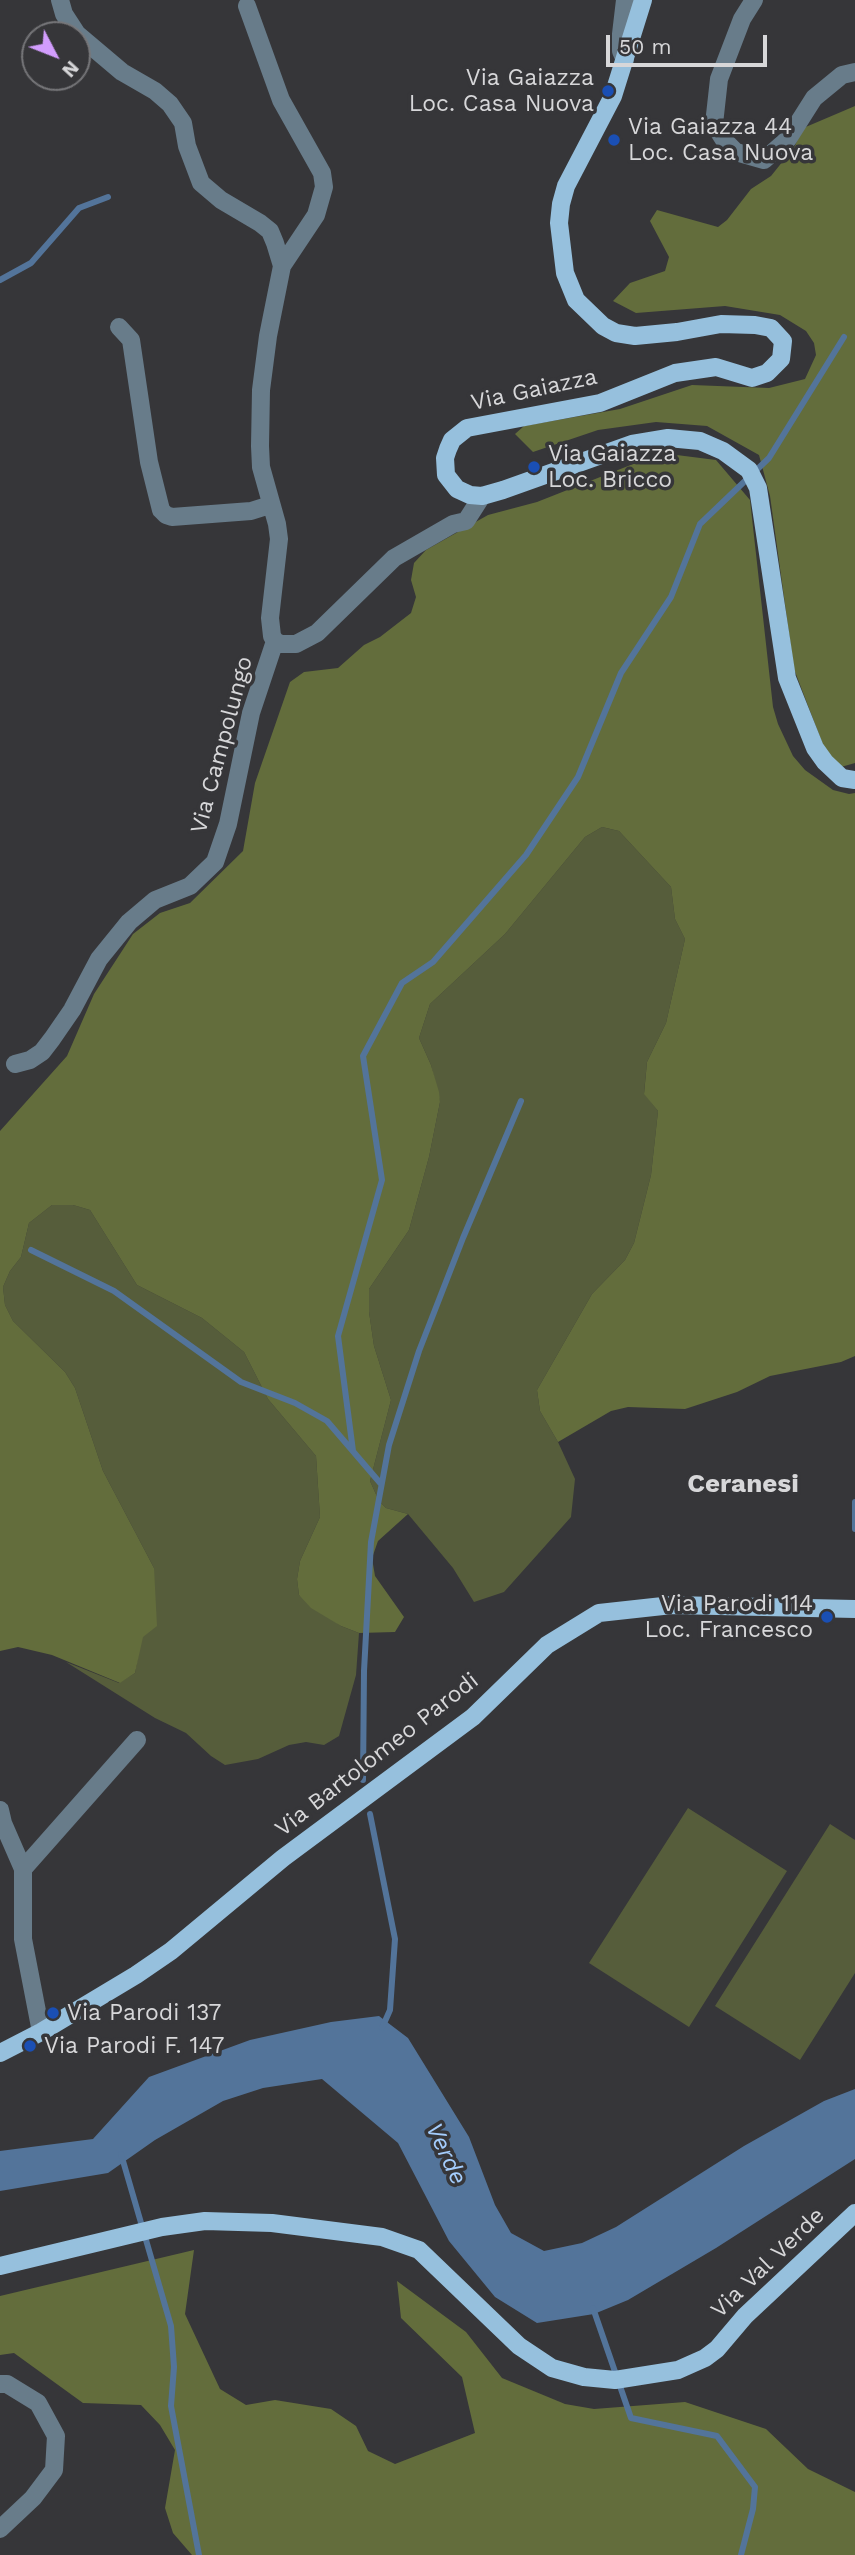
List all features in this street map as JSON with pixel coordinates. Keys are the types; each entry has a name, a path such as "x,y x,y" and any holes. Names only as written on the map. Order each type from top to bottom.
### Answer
{"main road":[{"name":"Via Gaiazza","path":"482,496 470,495 457,489 446,475 445,458 452,440 467,428 600,403 675,373 716,366 752,378 766,373 780,359 783,341 771,328 755,325 721,324 635,336 616,333 591,317 576,300 565,273 559,223 566,186 613,96 643,0"},
{"path":"482,496 503,491 632,444 668,438 700,441 723,451 749,470 758,488 787,678 815,748 842,778 855,780"},
{"name":"Via Bartolomeo Parodi","path":"0,2053 41,2032 136,1975 170,1951 283,1858 473,1717 547,1645 599,1613 672,1605 855,1609"},
{"name":"Via Val Verde","path":"0,2266 162,2227 205,2221 272,2223 382,2237 419,2250 519,2346 552,2368 583,2377 615,2379 678,2370 705,2358 855,2213"}],"street":[{"path":"60,0 64,14 78,34 122,72 155,91 170,104 183,123 187,146 201,183 221,200 270,232 282,266"},
{"name":"Via Gaiazza","path":"625,0 621,34 621,51 625,60"},
{"path":"754,0 742,19 719,79 714,124 736,152 764,160 788,139 814,98 842,75 855,72"},
{"path":"247,6 281,100 323,173 324,187 319,209 282,266"},
{"name":"Via Campolungo","path":"282,266 268,336 261,390 261,467 279,539 270,618 275,641 281,644 296,644 317,633 394,558 453,524 466,521 482,496"},
{"path":"119,327 131,340 149,462 161,510 166,516 251,511 270,505"},
{"name":"Via Campolungo","path":"15,1064 30,1060 42,1052 72,1010 99,959 129,922 155,900 190,886 215,862 228,824 251,713 275,641"},
{"path":"23,1869 137,1740"},
{"path":"0,1811 23,1869 23,1939 41,2032"},
{"path":"0,2384 8,2384 38,2403 56,2436 54,2470 33,2498 0,2529"}],"green space":[{"path":"855,106 855,763 841,767 828,758 794,669 770,496 759,455 707,426 656,422 598,430 533,452 515,434 524,426 620,409 692,385 769,388 805,379 816,355 814,343 806,331 780,315 725,306 636,313 613,301 630,283 665,271 669,257 650,221 657,210 718,227 727,220 751,189 771,176 795,146 801,129"},
{"path":"661,453 716,460 750,500 773,707 778,724 793,756 805,770 833,790 855,793 855,1356 841,1362 770,1376 737,1392 685,1409 628,1407 611,1411 558,1442 540,1411 537,1390 592,1294 625,1260 634,1243 651,1175 658,1111 644,1094 647,1062 666,1023 685,939 675,919 671,887 619,831 602,827 585,837 505,934 430,1004 419,1038 431,1065 440,1102 429,1157 409,1230 369,1289 374,1346 391,1400 370,1481 379,1501 386,1508 408,1514 378,1541 372,1558 375,1576 404,1617 395,1632 359,1633 341,1626 311,1608 299,1595 297,1579 300,1561 320,1517 316,1456 268,1399 244,1352 202,1318 137,1285 90,1210 73,1205 52,1205 29,1223 21,1257 10,1271 3,1287 5,1305 13,1321 65,1372 75,1388 103,1471 154,1568 157,1626 143,1637 135,1673 120,1683 52,1655 18,1647 0,1651 0,1131 67,1056 94,994 133,934 160,913 190,903 243,851 255,783 290,682 304,672 338,668 364,645 380,637 411,613 416,597 411,580 414,563 426,550 488,515 537,502"},
{"path":"602,827 619,831 671,887 675,919 685,939 666,1023 647,1062 644,1093 658,1111 651,1175 634,1243 625,1260 592,1294 537,1390 540,1411 575,1479 571,1517 504,1592 474,1602 453,1568 408,1514 386,1508 379,1501 370,1481 391,1400 374,1346 369,1289 409,1230 429,1157 440,1102 431,1065 419,1038 430,1004 505,934 585,837"},
{"path":"52,1205 73,1205 90,1210 137,1285 202,1318 244,1352 268,1399 316,1456 320,1517 300,1561 297,1579 299,1595 341,1626 359,1633 356,1675 339,1736 324,1745 306,1742 289,1745 258,1759 225,1765 186,1733 155,1718 66,1662 119,1683 135,1673 154,1568 103,1471 75,1388 65,1372 13,1321 5,1305 3,1287 10,1271 21,1257 29,1223"},
{"path":"688,1808 787,1871 689,2027 589,1963"},
{"path":"830,1824 855,1840 855,1973 800,2060 715,2006"},
{"path":"194,2250 185,2314 220,2389 246,2405 275,2400 331,2409 356,2426 368,2451 395,2464 475,2433 462,2377 401,2318 397,2281 466,2332 502,2378 565,2404 594,2409 685,2402 766,2429 808,2469 855,2492 855,2555 192,2555 173,2533 165,2508 175,2450 160,2425 141,2405 83,2403 14,2353 0,2355 0,2296"}],"water":[{"name":"Verde","path":"379,2016 408,2038 469,2137 495,2205 511,2233 544,2251 582,2243 616,2227 744,2146 824,2101 855,2089 855,2159 716,2248 628,2300 594,2314 537,2323 495,2297 449,2241 398,2143 322,2079 263,2088 223,2101 155,2140 108,2173 0,2191 0,2151 93,2139 149,2077 250,2040 331,2022"}],"waterway":[{"path":"0,280 31,263 79,208 108,197"},
{"path":"353,1451 338,1336 382,1180 363,1056 402,983 433,962 526,855 578,777 621,673 671,597 700,524 769,458 844,337"},
{"path":"363,1780 364,1671 371,1542 389,1445 419,1351 521,1101"},
{"path":"31,1250 114,1291 241,1382 295,1403 327,1421 381,1484"},
{"path":"855,1502 855,1529"},
{"path":"370,1814 395,1939 390,2010 382,2028"},
{"path":"121,2154 171,2326 174,2367 171,2406 199,2555"},
{"path":"593,2308 631,2418 717,2436 755,2487 753,2509 741,2555"}],"place":[{"name":"Via Gaiazza Loc. Casa Nuova","path":"608,91"},
{"name":"Via Gaiazza 44 Loc. Casa Nuova","path":"614,140"},
{"name":"Via Gaiazza Loc. Bricco","path":"534,467"},
{"name":"Via Parodi 114 Loc. Francesco","path":"827,1617"},
{"name":"Via Parodi 137","path":"53,2013"},
{"name":"Via Parodi F. 147","path":"30,2046"}],"district":[{"name":"Ceranesi","path":"743,1484"}]}
